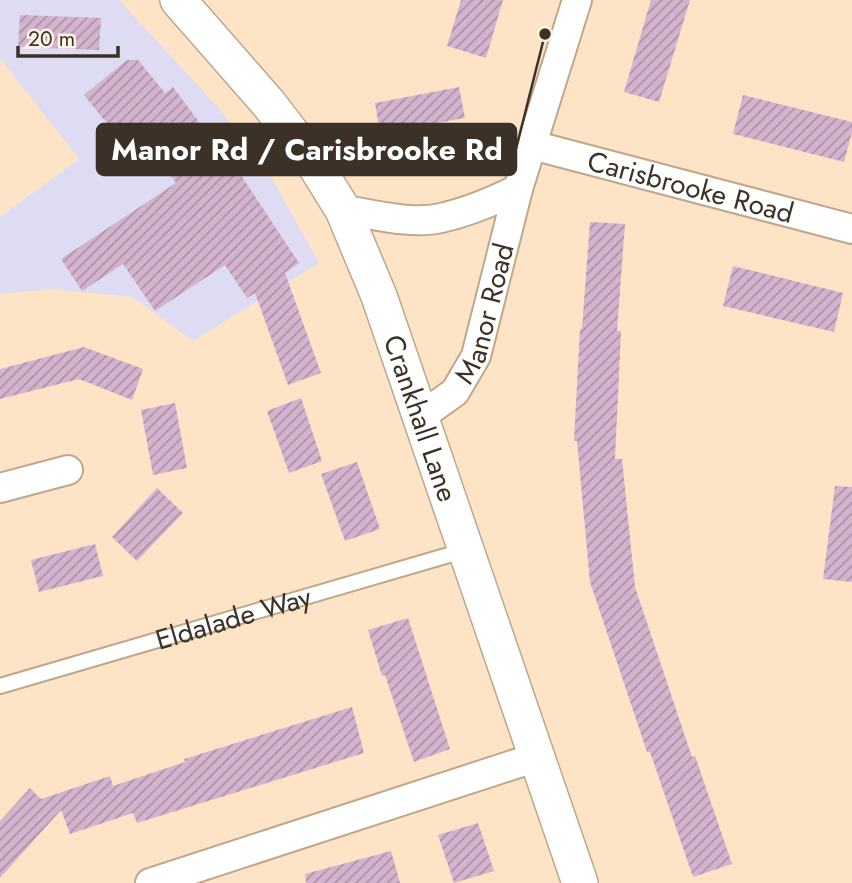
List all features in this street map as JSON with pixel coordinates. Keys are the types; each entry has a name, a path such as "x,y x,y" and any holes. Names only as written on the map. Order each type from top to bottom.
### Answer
{"street":[{"name":"Crankhall Lane","path":"178,0 269,104 312,160 343,210 379,296 580,883"},
{"name":"Manor Road","path":"420,417 455,392 476,356 518,189 577,0"},
{"name":"Carisbrooke Road","path":"531,145 852,229"},
{"name":"Manor Road","path":"343,210 405,219 440,218 491,202 518,189"},
{"path":"0,488 68,470"},
{"path":"150,883 537,757"}],"lane":[{"name":"Eldalade Way","path":"0,686 466,550"}],"shaded area":[{"path":"0,0 119,0 216,105 269,173 319,263 193,341 132,297 52,289 0,294 0,217 79,159 0,58"}],"building":[{"path":"461,0 503,0 486,58 447,46"},
{"path":"651,0 690,0 659,102 624,92"},
{"path":"20,15 101,18 99,50 18,47"},
{"path":"127,60 138,60 165,93 173,87 222,153 225,151 299,263 285,273 321,373 288,385 255,293 247,298 225,265 155,311 123,264 82,291 61,259 176,183 139,131 122,142 84,95"},
{"path":"459,87 465,118 380,133 375,103"},
{"path":"743,95 852,122 844,162 733,134"},
{"path":"590,222 625,224 617,331 621,331 615,459 622,459 635,587 692,757 695,756 732,864 693,877 650,752 647,752 590,582 577,441 574,441 580,329"},
{"path":"733,266 843,293 834,332 723,306"},
{"path":"84,347 143,369 132,400 79,379 0,399 0,369"},
{"path":"301,398 322,461 289,473 267,411"},
{"path":"175,403 187,468 153,475 141,410"},
{"path":"357,462 380,529 345,541 321,474"},
{"path":"835,486 852,487 852,582 823,579"},
{"path":"157,488 183,513 137,561 112,537"},
{"path":"95,544 103,576 39,592 31,560"},
{"path":"408,618 450,749 414,762 368,630"},
{"path":"352,707 364,753 137,823 133,813 70,834 61,810 0,878 0,821 30,788 41,799 110,776 113,786 185,762 184,759"},
{"path":"478,823 494,871 454,883 438,835"},
{"path":"391,851 400,883 306,883 305,874"}],"place":[{"name":"Manor Rd / Carisbrooke Rd","path":"545,34"}]}
